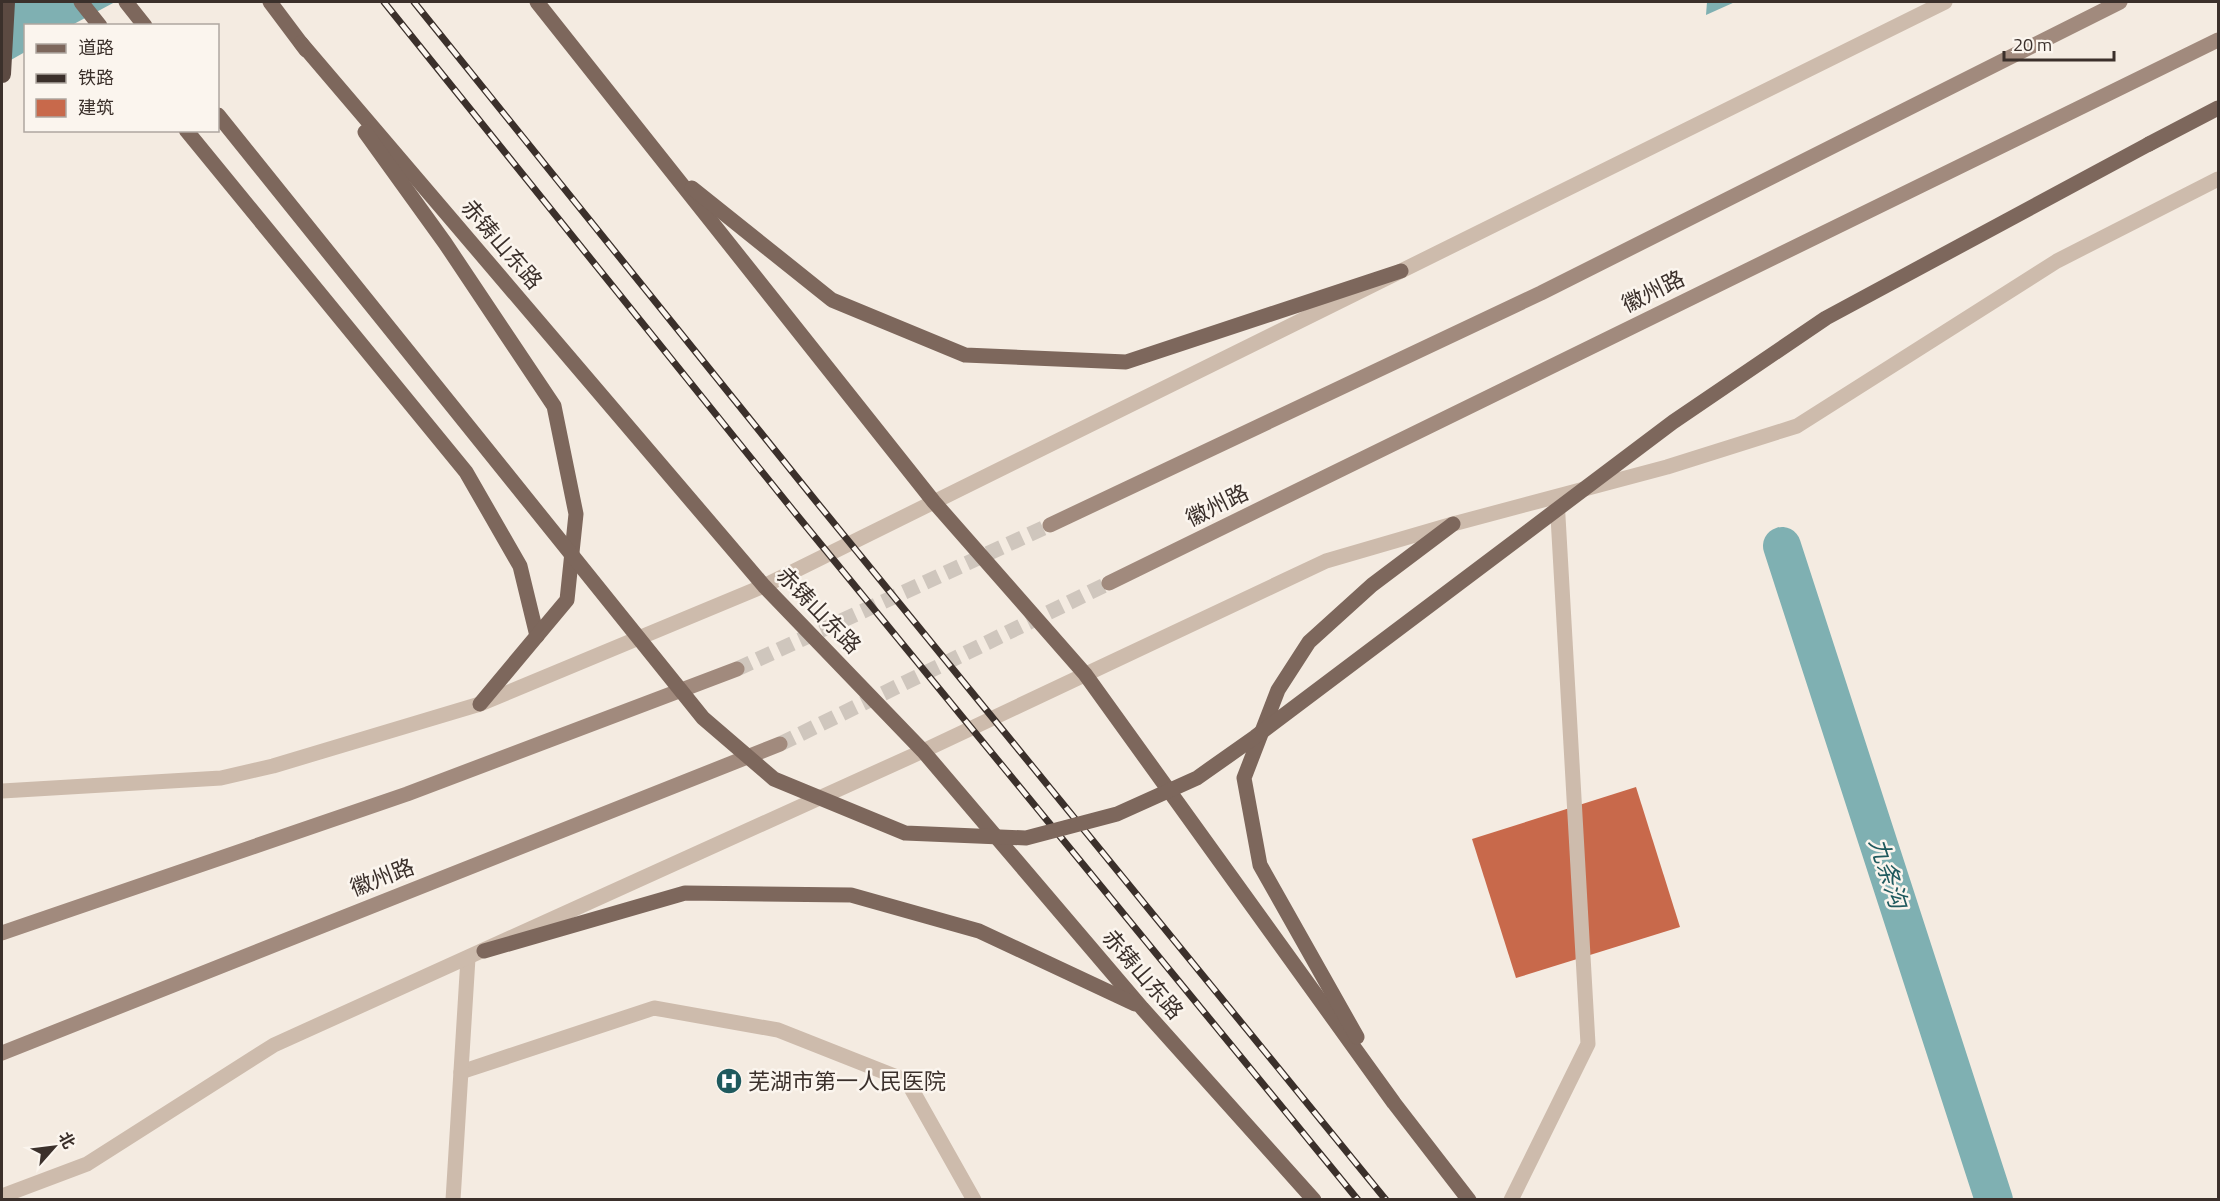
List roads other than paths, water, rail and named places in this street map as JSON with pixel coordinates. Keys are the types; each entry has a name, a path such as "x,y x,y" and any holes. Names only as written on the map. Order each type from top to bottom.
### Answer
{"highway":[{"path":"2,74 6,2"}],"main road":[{"path":"81,2 98,24"},
{"path":"126,2 143,24"},
{"path":"270,2 445,243 554,406 576,514 567,600 480,704"},
{"path":"537,2 934,502 1085,674 1394,1103 1469,1200"},
{"path":"1050,525 1541,293 2120,2"},
{"name":"徽州路","path":"1109,583 2218,40"},
{"name":"赤铸山东路","path":"301,43 764,586 923,751 1142,1008 1314,1200"},
{"path":"219,116 703,718 774,779 905,833 1026,838 1117,814 1197,778 1255,738 1673,422 1826,318 2218,108"},
{"path":"188,132 466,472 520,566 537,636"},
{"path":"671,172 832,300 965,355 1126,362 1401,271"},
{"path":"1394,1103 1260,865 1244,778 1278,690 1308,642 1372,585 1453,524"},
{"path":"2,933 407,794 737,669"},
{"name":"徽州路","path":"2,1053 780,744"},
{"path":"484,951 685,893 851,895 979,931 1142,1008"}],"street":[{"path":"2,791 221,778 273,766 480,704 764,586 1944,2"},
{"path":"2,1196 87,1164 274,1046 923,751 1326,561 1453,524 1667,468 1797,426 2057,261 2218,179"},
{"path":"1510,1200 1588,1044 1557,496"},
{"path":"453,1200 468,958"},
{"path":"461,1072 654,1008 778,1030 907,1081 974,1200"}],"water":[{"path":"2,2 115,2 74,24 24,24 24,53 2,65"},
{"path":"1707,2 1735,2 1706,15"}],"waterway":[{"name":"九条沟","path":"1782,546 1994,1200"}],"tunnel":[{"path":"737,669 1050,525"},
{"path":"780,744 1109,583"}],"railway":[{"path":"384,2 796,514 1358,1200"},
{"path":"414,2 815,500 1386,1200"}],"place":[{"name":"芜湖市第一人民医院","path":"729,1081"}]}
